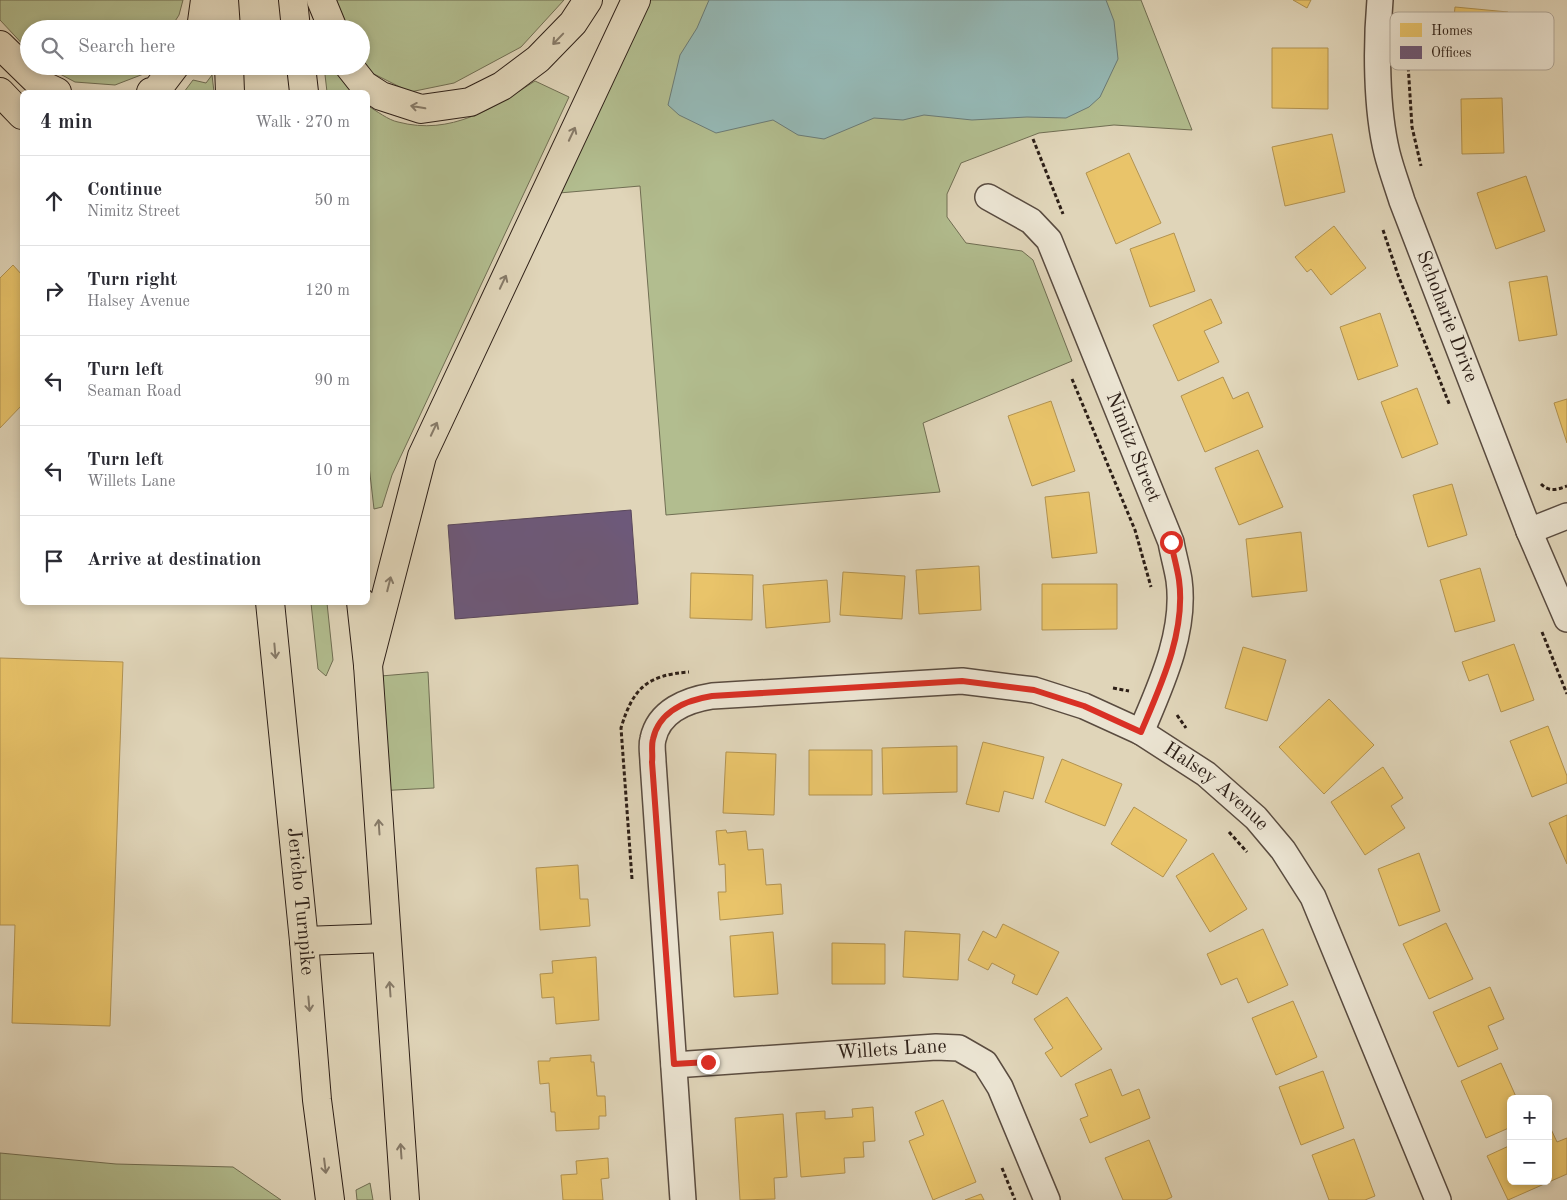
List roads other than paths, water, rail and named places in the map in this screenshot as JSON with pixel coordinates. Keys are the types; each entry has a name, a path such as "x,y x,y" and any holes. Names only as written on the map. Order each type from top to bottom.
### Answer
{"main road":[{"path":"202,20 205,0"},
{"path":"224,0 225,20"},
{"path":"293,0 295,20"},
{"path":"321,0 329,20"},
{"path":"356,75 364,85 382,96 421,109 470,102 502,86 538,60 574,22 588,0"},
{"path":"368,665 422,456 636,0"},
{"path":"0,45 20,64"},
{"path":"31,75 40,84 53,90"},
{"path":"157,90 168,75"},
{"path":"229,75 230,90"},
{"path":"301,75 304,90"},
{"path":"0,92 20,113"},
{"name":"Jericho Turnpike","path":"270,605 304,941 317,1100 330,1200"},
{"path":"361,605 368,665 405,1200"},
{"path":"304,941 386,938"}],"street":[{"name":"Schoharie Drive","path":"1380,0 1378,24 1380,94 1387,152 1405,210 1529,532 1567,619"},
{"name":"Nimitz Street","path":"988,197 1031,221 1049,240 1171,542 1179,581 1178,620 1166,674 1141,732"},
{"path":"1529,532 1567,516"},
{"name":"Halsey Avenue","path":"674,1064 653,746 653,739 661,721 670,711 694,699 712,696 962,681 1034,690 1084,706 1141,732 1206,774 1256,818 1283,850 1313,898 1438,1200"},
{"name":"Willets Lane","path":"674,1064 936,1047 959,1048 985,1063 1000,1087 1047,1200"},
{"path":"674,1064 683,1200"}],"water":[{"path":"709,0 1106,0 1114,21 1118,59 1100,97 1089,107 1066,118 1027,117 972,120 924,115 903,120 874,118 824,139 798,135 773,120 716,133 679,115 668,105 680,55 697,28"}]}
